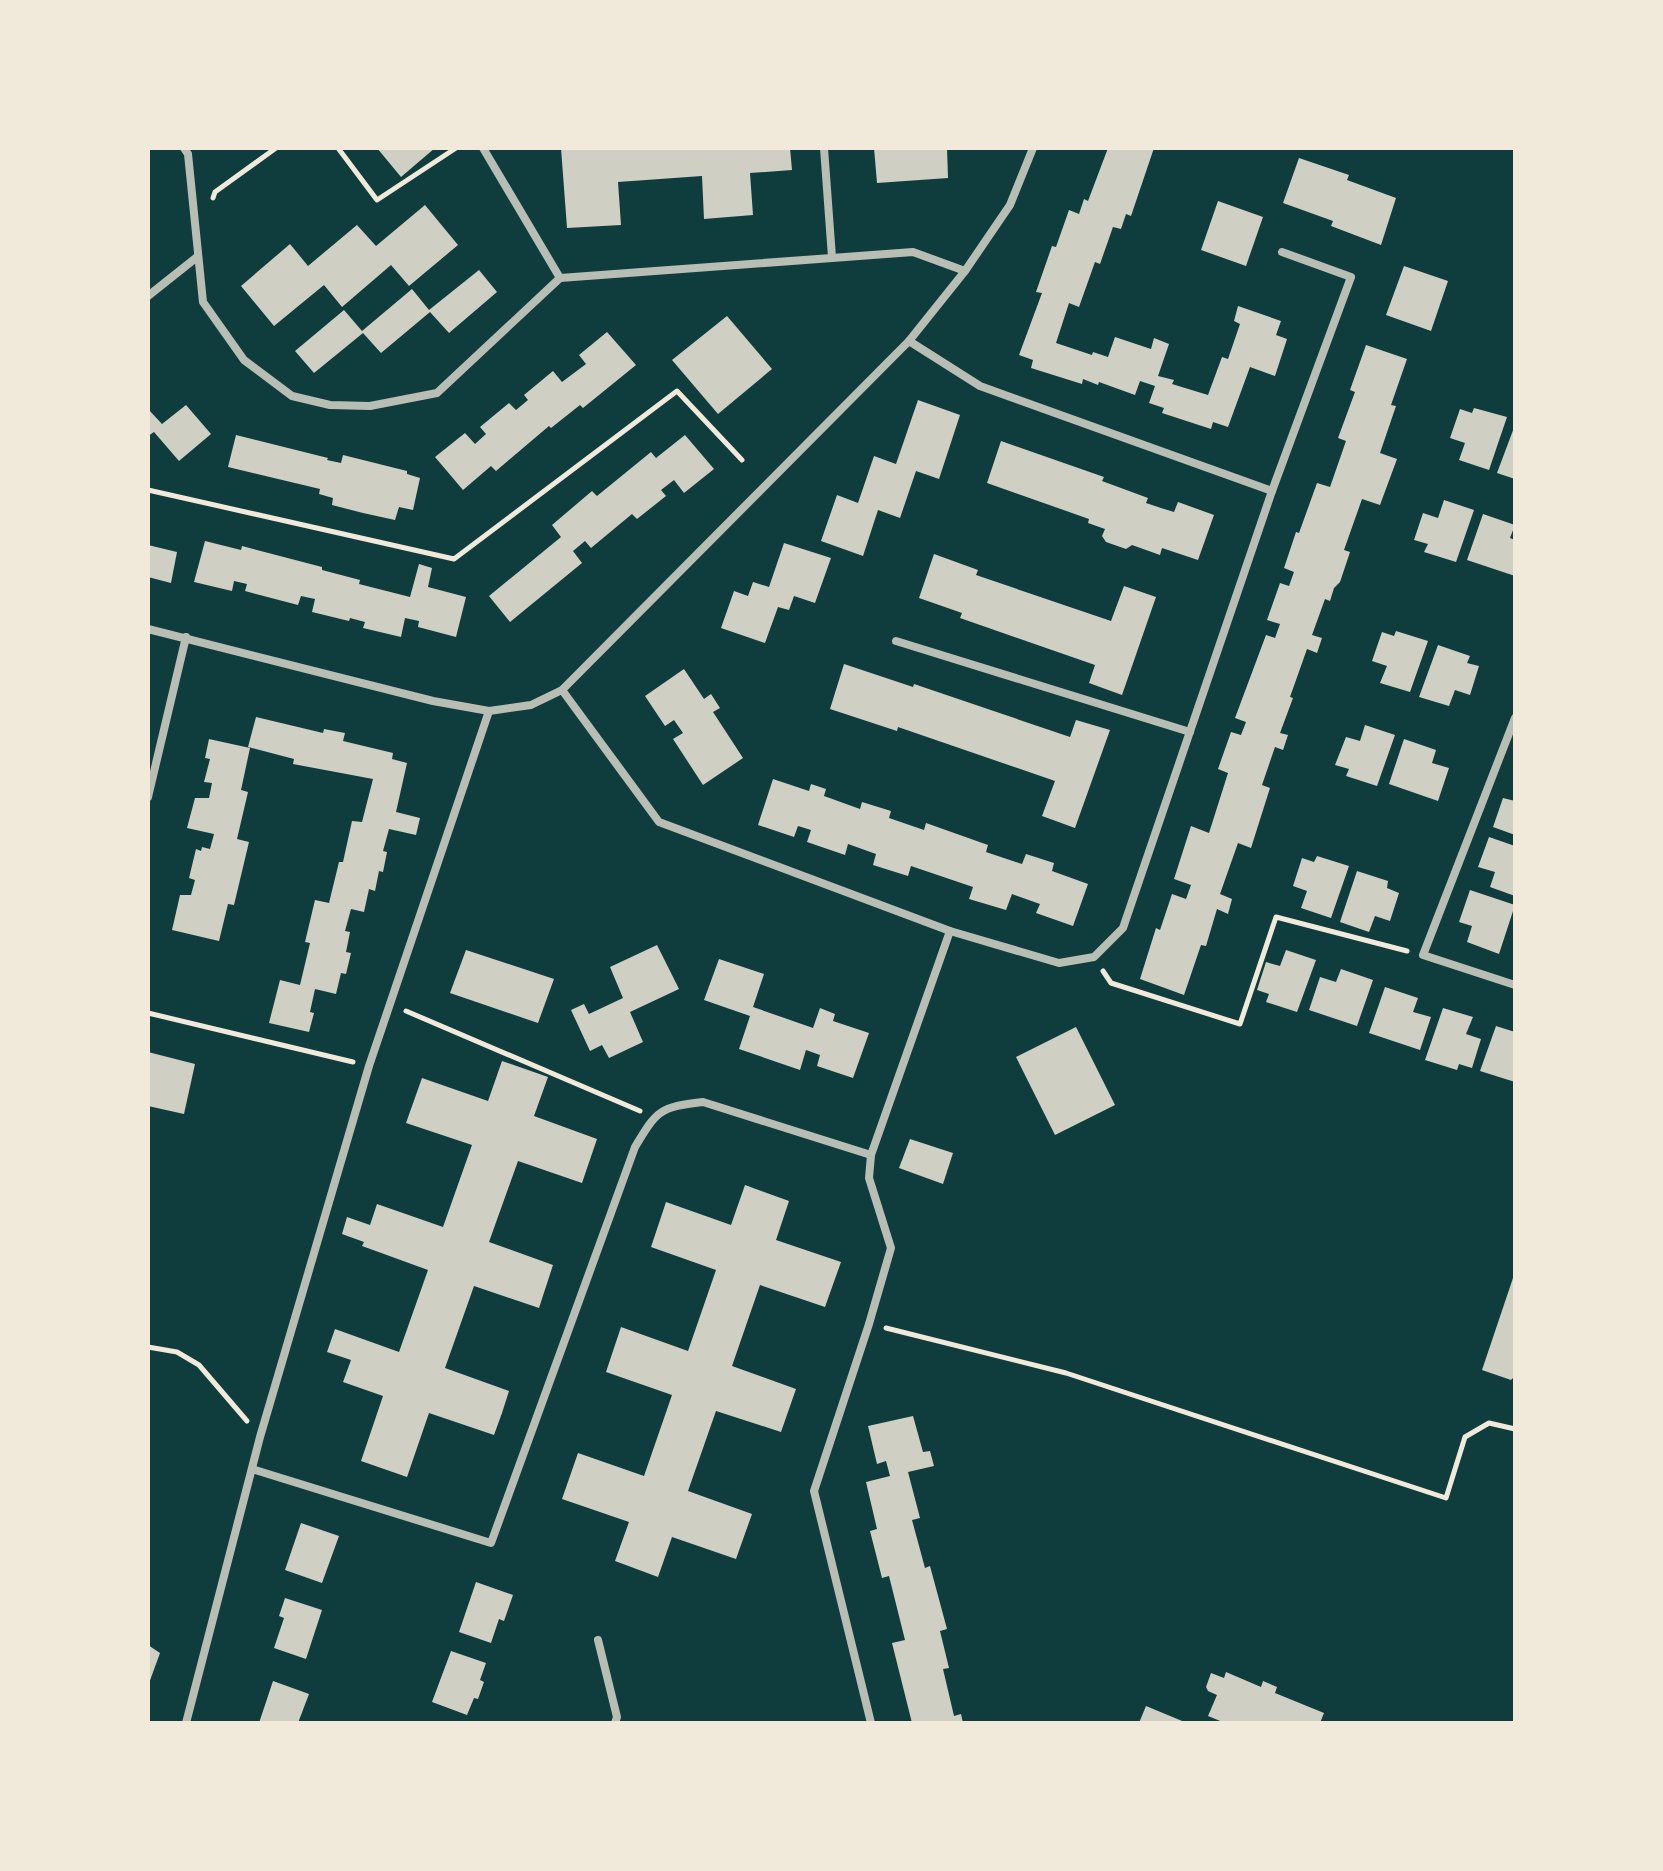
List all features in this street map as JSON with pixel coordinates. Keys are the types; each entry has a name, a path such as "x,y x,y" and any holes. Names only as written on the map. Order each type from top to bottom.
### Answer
{"street":[{"path":"184,148 188,154 203,302 244,360 292,396 330,405 370,406 437,393 560,278 913,252 965,271"},
{"path":"483,148 560,278"},
{"path":"824,148 832,257"},
{"path":"148,629 433,701 489,711 531,705 562,690 909,341 965,271 1010,205 1033,148"},
{"path":"562,690 659,822 950,931 1059,963 1094,957 1123,928 1272,491 1351,277 1282,252"},
{"path":"148,296 197,257"},
{"path":"909,341 980,386 1272,491"},
{"path":"148,797 186,637"},
{"path":"896,641 1190,732"},
{"path":"186,1723 260,1437 369,1066 489,711"},
{"path":"1515,718 1512,737 1423,955 1515,985"},
{"path":"871,1723 814,1491 891,1248 869,1178 871,1155 950,931"},
{"path":"252,1469 491,1543 635,1147 653,1116 678,1105 703,1102 871,1155"},
{"path":"598,1640 617,1717 615,1723"}],"path":[{"path":"211,205 215,192 276,148"},
{"path":"338,148 377,200 456,148"},
{"path":"148,490 454,559 677,391 742,460"},
{"path":"1094,957 1111,983 1240,1024 1276,917 1423,955"},
{"path":"391,1004 653,1116"},
{"path":"148,1013 369,1066"},
{"path":"869,1324 1066,1373 1446,1498 1465,1437 1489,1423 1515,1429"},
{"path":"148,1347 177,1352 199,1365 260,1437"}],"building":[{"path":"377,148 435,148 401,177"},
{"path":"561,148 790,148 792,170 750,173 753,215 704,219 702,176 618,182 621,225 567,228"},
{"path":"874,148 947,148 948,178 877,183"},
{"path":"1108,148 1154,148 1131,216 1126,214 1121,229 1113,227 1100,264 1095,262 1079,307 1069,303 1056,343 1108,357 1115,337 1151,349 1154,338 1169,344 1158,376 1174,380 1172,384 1208,395 1222,357 1228,359 1240,324 1234,321 1238,306 1281,321 1276,335 1287,339 1275,376 1250,367 1228,427 1213,422 1211,429 1162,413 1164,408 1149,403 1155,386 1140,381 1135,395 1099,382 1098,385 1083,379 1082,384 1031,368 1033,360 1019,355 1042,293 1036,292 1052,246 1056,247 1069,210 1079,214 1084,199 1088,201"},
{"path":"1299,158 1349,175 1347,180 1396,198 1381,245 1331,226 1333,221 1283,203"},
{"path":"1218,201 1263,217 1246,266 1201,250"},
{"path":"425,205 458,245 409,286 391,265 342,307 324,285 274,326 241,286 290,244 308,266 357,225 376,246"},
{"path":"1404,266 1448,281 1431,331 1386,315"},
{"path":"479,270 497,292 449,333 430,312 381,353 363,333 314,373 295,351 344,310 362,331 412,289 429,310"},
{"path":"727,316 772,369 718,414 672,360"},
{"path":"607,332 636,365 583,408 580,405 551,428 549,426 496,471 491,466 463,490 435,457 465,433 475,444 486,434 480,427 509,403 516,410 528,400 524,395 553,371 562,382 586,364 579,355"},
{"path":"1366,345 1407,359 1391,405 1396,406 1380,453 1397,459 1380,505 1362,499 1344,550 1350,552 1340,582 1334,588 1330,601 1325,599 1312,635 1322,638 1317,653 1307,649 1280,733 1288,735 1283,750 1275,747 1262,785 1270,788 1251,848 1238,843 1220,894 1232,899 1228,914 1217,909 1206,946 1201,945 1184,995 1140,979 1156,928 1160,930 1172,894 1186,899 1191,885 1174,879 1191,826 1209,833 1228,773 1218,769 1231,732 1241,735 1246,722 1235,718 1266,635 1275,638 1280,624 1267,620 1280,583 1289,586 1294,572 1284,568 1296,532 1299,533 1317,483 1330,487 1346,441 1338,438 1355,392 1350,390"},
{"path":"918,400 960,415 939,479 916,471 900,518 878,510 863,556 821,541 837,495 858,503 874,456 896,464"},
{"path":"186,405 211,434 179,461 154,432 148,436 148,409 162,424"},
{"path":"1474,408 1507,417 1489,470 1459,460 1465,443 1450,438 1460,409 1472,413"},
{"path":"1515,425 1515,479 1497,473"},
{"path":"236,435 341,463 343,455 407,471 407,474 420,478 413,510 399,507 395,520 363,513 332,505 333,498 319,494 320,489 228,467"},
{"path":"685,435 714,469 684,493 674,480 661,490 666,496 637,519 632,514 591,548 585,541 573,551 582,563 510,622 489,596 561,537 552,525 592,491 597,496 651,452 656,458"},
{"path":"1001,441 1104,477 1102,481 1148,498 1146,503 1174,512 1178,502 1214,515 1198,560 1162,548 1160,555 1132,545 1126,549 1106,542 1102,536 1105,529 1088,523 1089,519 987,483"},
{"path":"1444,500 1474,510 1456,562 1424,552 1428,544 1414,540 1423,513 1438,518"},
{"path":"1483,514 1515,525 1510,538 1515,540 1515,576 1467,560"},
{"path":"205,541 241,550 242,546 322,567 322,570 360,580 359,584 410,597 419,564 432,568 428,587 466,597 456,637 418,627 419,621 405,618 401,637 363,628 365,622 312,612 315,599 301,596 298,605 245,591 247,584 234,581 232,591 194,582"},
{"path":"784,543 831,558 815,603 794,596 789,610 778,607 765,643 721,628 734,591 748,596 753,582 769,587"},
{"path":"148,545 177,552 171,583 148,577"},
{"path":"934,554 978,570 976,575 1111,621 1124,586 1156,597 1122,695 1089,683 1095,665 960,618 962,613 919,598"},
{"path":"1396,631 1428,641 1410,692 1380,683 1387,666 1372,661 1382,632 1394,636"},
{"path":"1438,645 1470,656 1467,663 1479,666 1470,695 1455,690 1449,706 1419,697"},
{"path":"844,664 913,687 914,684 1070,737 1076,720 1110,730 1075,828 1042,816 1055,781 898,727 897,731 830,709"},
{"path":"684,669 704,699 711,694 720,708 713,712 743,758 703,785 673,739 683,733 674,720 665,726 645,696"},
{"path":"256,717 323,733 324,729 345,733 343,741 393,753 392,759 407,763 396,812 420,818 416,835 389,829 383,851 387,852 383,872 379,871 375,891 369,889 364,912 351,909 345,931 350,932 346,952 351,953 346,974 341,973 336,994 315,989 309,1032 269,1023 280,980 300,985 310,943 305,942 315,900 329,903 339,862 343,862 352,821 362,822 373,779 293,764 294,759 248,747"},
{"path":"1365,725 1395,735 1377,786 1346,776 1349,769 1335,765 1346,737 1360,741"},
{"path":"209,739 250,748 241,790 248,792 237,839 249,842 234,905 228,904 219,941 172,930 180,895 191,895 195,880 189,878 196,849 210,849 214,834 187,828 195,798 209,798 212,783 204,782 210,759 205,758"},
{"path":"1404,739 1436,750 1432,763 1449,768 1438,801 1389,784"},
{"path":"773,779 809,791 811,784 826,789 824,796 860,809 862,802 891,811 889,818 924,830 926,823 988,845 986,852 1022,864 1026,854 1054,863 1052,871 1088,884 1073,926 1036,913 1040,904 1012,894 1006,910 969,899 973,887 911,866 908,876 873,865 876,854 848,844 845,855 807,842 811,830 798,826 794,837 758,825"},
{"path":"1503,798 1515,801 1515,835 1493,827"},
{"path":"1489,837 1515,846 1515,896 1490,887 1495,872 1478,867"},
{"path":"1317,856 1349,866 1331,918 1301,908 1307,891 1293,886 1302,858 1314,862"},
{"path":"1357,871 1388,881 1387,888 1399,893 1390,921 1375,916 1369,932 1340,922"},
{"path":"1470,890 1515,905 1499,954 1467,942 1472,926 1459,922"},
{"path":"657,945 679,989 630,1012 643,1042 609,1058 602,1045 590,1051 571,1010 584,1004 589,1014 623,998 610,967"},
{"path":"466,950 554,979 538,1023 450,993"},
{"path":"1286,950 1316,960 1297,1012 1266,1002 1269,994 1257,990 1266,962 1280,966"},
{"path":"719,959 764,974 753,1007 813,1028 820,1008 835,1014 833,1021 869,1033 853,1078 817,1066 820,1055 806,1050 800,1070 739,1049 750,1016 704,1000"},
{"path":"1341,969 1373,980 1357,1026 1309,1010 1320,977 1336,982"},
{"path":"1385,987 1418,998 1413,1012 1431,1017 1420,1050 1369,1033"},
{"path":"1443,1008 1473,1017 1466,1034 1481,1039 1472,1068 1459,1064 1457,1070 1425,1060"},
{"path":"1496,1026 1515,1032 1515,1082 1480,1071"},
{"path":"1076,1027 1115,1105 1055,1135 1016,1057"},
{"path":"148,1052 195,1064 184,1114 148,1106"},
{"path":"502,1061 548,1077 534,1116 597,1139 582,1183 518,1161 489,1242 553,1265 539,1308 474,1286 445,1368 509,1391 502,1413 494,1435 429,1413 407,1477 361,1461 383,1396 343,1382 351,1360 327,1352 335,1329 399,1352 428,1270 362,1246 364,1242 342,1234 347,1217 370,1225 377,1204 443,1227 472,1145 406,1123 422,1078 488,1101"},
{"path":"910,1139 953,1153 943,1184 899,1168"},
{"path":"745,1185 789,1201 776,1240 841,1262 825,1307 760,1285 732,1366 796,1389 781,1432 716,1411 688,1491 752,1514 736,1559 672,1537 658,1577 615,1561 629,1522 562,1499 578,1453 644,1476 672,1395 606,1372 621,1327 688,1351 716,1270 651,1247 666,1202 731,1225"},
{"path":"1514,1275 1515,1376 1511,1380 1482,1370"},
{"path":"913,1416 923,1452 930,1451 934,1466 908,1472 920,1518 912,1520 925,1568 930,1566 947,1629 940,1631 949,1668 943,1669 954,1716 961,1714 963,1723 912,1723 892,1643 905,1640 889,1576 882,1578 870,1531 877,1529 866,1482 890,1476 886,1461 877,1464 868,1426"},
{"path":"301,1523 339,1536 322,1583 285,1570"},
{"path":"476,1582 513,1595 504,1621 499,1619 491,1643 459,1632"},
{"path":"285,1598 322,1610 306,1659 274,1648 284,1618 279,1616"},
{"path":"148,1645 160,1653 148,1686"},
{"path":"451,1651 486,1663 478,1699 474,1698 467,1715 432,1702"},
{"path":"1226,1672 1261,1687 1263,1681 1277,1687 1275,1693 1324,1713 1320,1723 1225,1723 1208,1716 1217,1695 1206,1687 1211,1673 1224,1678"},
{"path":"273,1681 309,1694 298,1723 259,1723"},
{"path":"1146,1706 1187,1723 1139,1723"}]}
